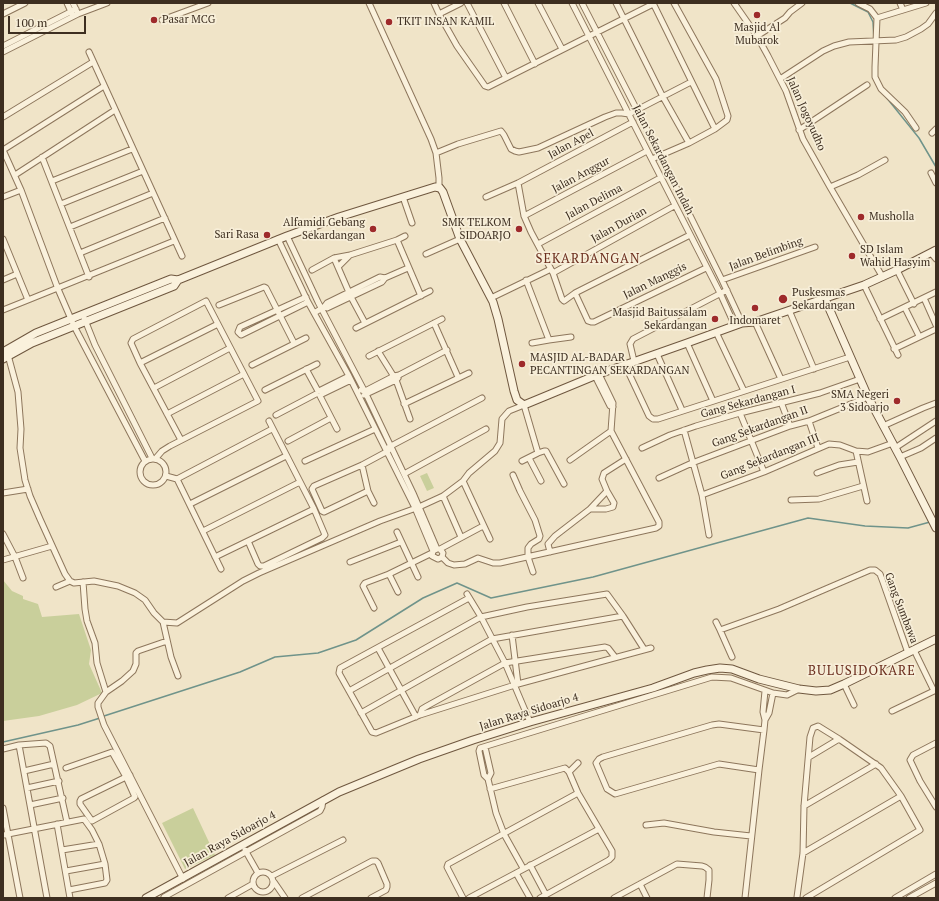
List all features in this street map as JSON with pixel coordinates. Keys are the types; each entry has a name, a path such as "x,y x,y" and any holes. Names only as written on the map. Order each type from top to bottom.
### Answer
{"street":[{"path":"3,14 25,3"},
{"path":"67,3 75,13"},
{"path":"73,3 75,13"},
{"path":"3,46 75,13 107,3 113,3"},
{"path":"162,20 208,3"},
{"path":"178,676 171,657 163,622 154,613 145,600 135,593 118,586 83,582 77,584 70,581 52,546 28,489 20,448 21,430 18,392 5,354 36,333 84,318 171,279 178,280 346,214 439,185 440,182 436,153 428,131 368,3"},
{"path":"434,3 456,46 485,86 488,87 653,3 715,129"},
{"path":"439,14 461,3"},
{"path":"467,3 506,78"},
{"path":"504,3 535,64"},
{"path":"538,3 562,49"},
{"name":"Jalan Sekardangan Indah","path":"572,3 652,159 674,206 720,293 735,326"},
{"name":"Jalan Sekardangan Indah","path":"582,3 636,111 660,155 727,290 742,324"},
{"path":"616,3 663,97 689,143"},
{"path":"652,159 689,143 728,120 716,79 674,3"},
{"name":"Jalan Jogoyudho","path":"734,3 757,36 786,91 800,130 830,187 882,276"},
{"path":"757,36 784,18 802,3"},
{"path":"858,3 870,9 877,18 875,41 875,77 881,89 905,112 916,128"},
{"path":"900,3 903,10"},
{"path":"877,18 926,3"},
{"path":"3,52 75,13"},
{"path":"780,79 823,51 849,42 896,40 906,37 928,24 936,13"},
{"path":"88,52 182,256"},
{"path":"3,117 93,62"},
{"path":"436,153 458,144 501,131 511,149 515,152 538,148 605,117 616,113 629,114 636,111 691,82"},
{"path":"800,130 867,85"},
{"path":"104,86 3,150 21,190 58,288 73,322 145,461"},
{"path":"14,174 115,110"},
{"name":"Jalan Apel","path":"486,197 518,183 633,122"},
{"path":"52,181 132,149"},
{"name":"Jalan Anggur","path":"524,216 647,151"},
{"path":"42,157 89,276"},
{"path":"830,187 858,175 885,160"},
{"path":"61,204 143,171"},
{"path":"930,173 936,183"},
{"name":"Jalan Delima","path":"538,244 660,178"},
{"path":"518,183 524,216 552,271 562,301 690,235"},
{"path":"435,186 440,188 443,192 460,239 491,298 498,319 514,391 517,400 524,405 538,453"},
{"path":"3,197 21,190"},
{"path":"70,227 153,193"},
{"path":"403,197 412,223"},
{"name":"Jalan Durian","path":"491,298 526,280 552,271 674,206"},
{"path":"80,253 165,218"},
{"path":"686,229 694,224"},
{"path":"287,236 296,258 318,302 323,308 404,474 435,551"},
{"path":"312,270 334,258 350,255 405,236"},
{"path":"3,239 6,253 28,300"},
{"path":"426,254 460,239"},
{"path":"278,240 308,302 350,378 385,451 417,507"},
{"path":"396,240 421,296"},
{"path":"3,310 174,241"},
{"name":"Jalan Belimbing","path":"722,280 816,247"},
{"path":"163,622 177,623 243,581 380,520 444,496 463,481 469,473 495,451 500,443 502,419 509,411 634,361 716,332 742,324 755,322 825,299 934,254"},
{"path":"338,267 350,255"},
{"path":"289,262 296,258"},
{"path":"334,258 350,295 365,323"},
{"path":"314,313 323,308 327,303 340,300 361,289 382,282 385,278 408,268"},
{"name":"Jalan Manggis","path":"575,293 588,321 591,322 706,268"},
{"path":"897,270 914,304"},
{"path":"3,280 17,274"},
{"path":"526,280 549,340"},
{"path":"864,284 898,355"},
{"path":"219,305 264,287 266,288 294,343"},
{"path":"634,361 630,344 633,339 727,290"},
{"path":"356,328 430,292"},
{"path":"880,319 914,304 936,292"},
{"path":"924,298 936,325"},
{"path":"825,299 868,397 935,525"},
{"path":"84,318 95,345 154,458 160,460 166,467 166,476 164,480 157,485 148,484 142,479 140,471 145,461 154,458 162,451 181,440 258,401 206,301 133,339 131,343 181,440"},
{"path":"278,314 241,335 238,332 240,327 308,302 318,302"},
{"path":"905,308 919,336"},
{"path":"789,310 814,369"},
{"path":"369,356 442,318"},
{"path":"755,322 781,379"},
{"path":"434,323 458,377"},
{"path":"140,363 218,324"},
{"path":"894,349 936,329"},
{"path":"716,332 744,391"},
{"path":"532,343 571,337"},
{"path":"252,365 306,338"},
{"path":"687,343 713,401"},
{"path":"87,349 95,345"},
{"path":"154,388 230,348"},
{"path":"359,396 447,350"},
{"path":"378,351 396,377 410,419"},
{"path":"657,354 682,410"},
{"path":"625,365 649,416 653,419 658,419 850,357"},
{"path":"265,390 317,364"},
{"path":"306,370 337,429"},
{"path":"404,404 469,373"},
{"path":"167,414 244,374"},
{"path":"435,551 443,553 442,557 448,563 460,565 478,558 494,563 500,563 656,528 659,526 659,522 611,431 613,403 597,375"},
{"path":"276,415 350,378"},
{"name":"Gang Sekardangan I","path":"642,448 684,430 740,412 820,393 860,379"},
{"path":"356,390 365,392"},
{"name":"Gang Sekardangan II","path":"659,478 692,462 790,426 809,421 868,397"},
{"path":"368,491 324,512 322,511 312,489 314,486 362,465 482,398"},
{"path":"781,402 790,426"},
{"path":"883,426 936,403"},
{"path":"740,412 750,441 764,472"},
{"path":"288,441 331,418"},
{"path":"248,541 258,564 260,566 264,566 322,538 325,535 314,509 268,421"},
{"path":"809,421 818,448"},
{"name":"Gang Sekardangan III","path":"702,494 764,472 829,444 835,444 856,451 868,452 894,445 936,421"},
{"path":"166,476 177,479 272,429"},
{"path":"305,461 375,429"},
{"path":"404,474 486,429"},
{"path":"684,430 702,494 709,535"},
{"path":"570,460 611,431"},
{"path":"900,457 921,448 936,438"},
{"path":"522,462 538,453 546,451 564,484"},
{"path":"856,451 867,502"},
{"path":"190,504 286,456"},
{"path":"529,458 541,481"},
{"path":"590,509 606,509 613,507 614,503 602,479 604,473 626,459"},
{"path":"817,473 840,465 858,462"},
{"path":"362,465 368,491 374,503"},
{"path":"514,475 520,491 535,520 540,536 539,539 528,548 528,557 533,572"},
{"path":"177,479 221,569"},
{"path":"463,481 490,539"},
{"path":"203,531 300,482"},
{"path":"791,500 819,499 863,486"},
{"path":"3,494 28,489"},
{"path":"552,551 553,543 551,541 555,536 590,509 607,491"},
{"path":"444,496 461,537"},
{"path":"214,557 314,509"},
{"path":"374,608 364,584 411,564 483,526"},
{"path":"397,532 418,577"},
{"path":"3,534 15,556 23,578"},
{"path":"350,562 401,542"},
{"path":"3,560 52,546"},
{"path":"435,551 432,556 435,559 442,557"},
{"name":"Gang Sumbawa","path":"720,630 779,610 870,570 875,570 880,574 911,651 935,690"},
{"path":"389,574 398,592"},
{"path":"56,587 70,581"},
{"path":"83,582 87,621 106,692"},
{"path":"349,691 389,670 481,617 527,607 607,594 644,649"},
{"path":"530,722 517,685 481,617 468,596 340,668 339,673 361,713 372,732 376,733 418,716 517,685 651,648"},
{"path":"361,713 492,639 623,616"},
{"path":"716,622 732,657"},
{"path":"512,635 516,661 517,685"},
{"name":"Jalan Raya Sidoarjo 4","path":"146,898 244,849 323,800 352,786 444,750 530,722 653,688 694,672 720,668 732,669 759,679 799,689 816,691 830,690 936,639"},
{"path":"167,641 138,651 136,656 136,664 133,671 106,692 98,703 98,707 101,717 128,776 182,879"},
{"path":"418,716 422,709 505,663 605,647 608,648 615,657"},
{"path":"378,648 401,691 418,716"},
{"path":"523,868 504,834 496,813 488,779 484,775 479,751 480,748 712,677 730,678 765,691 787,695 799,689"},
{"path":"844,684 854,705"},
{"path":"892,711 935,690"},
{"path":"765,691 763,712 765,720"},
{"path":"745,898 765,720 773,693"},
{"path":"759,770 719,764 616,794 607,789 596,763 603,757 712,725 719,724 764,730"},
{"path":"797,898 803,853 804,806 810,737 815,726 820,727 839,739 876,764 885,772 901,796 920,830 806,898"},
{"path":"502,731 504,740"},
{"path":"809,757 839,739"},
{"path":"3,749 19,745 46,743 50,746 68,822"},
{"path":"936,743 910,758 910,763 936,807"},
{"path":"19,745 47,898"},
{"path":"66,768 112,752 128,776 135,796 134,798 91,821 80,804 80,801 128,776"},
{"path":"568,772 578,762"},
{"path":"24,771 54,764"},
{"path":"804,806 876,764"},
{"path":"490,789 565,768 612,851 612,857 609,860 540,898"},
{"path":"27,788 59,781"},
{"path":"463,898 446,867 448,864 578,793"},
{"path":"803,853 901,796"},
{"path":"30,805 62,798"},
{"path":"3,808 6,834 20,898"},
{"path":"6,834 84,819 92,830 99,844 105,864 106,882 69,890"},
{"path":"646,825 664,823 714,832 751,836"},
{"path":"57,824 70,898"},
{"path":"469,898 599,829"},
{"path":"273,879 343,840"},
{"path":"62,850 99,844"},
{"path":"164,897 244,849 258,874"},
{"path":"302,898 372,861 376,861 387,887 386,890 371,898"},
{"path":"66,871 105,864"},
{"path":"614,898 677,864 702,866 708,870 709,880 707,898"},
{"path":"530,865 546,895"},
{"path":"228,898 253,884 254,879 258,874 266,872 273,879 285,898"},
{"path":"516,873 530,898"},
{"path":"895,898 936,874"},
{"path":"257,890 262,892 268,891 272,887 273,879"},
{"path":"909,898 936,882"},
{"path":"253,884 262,898"},
{"path":"640,884 647,898"}],"green space":[{"path":"427,473 434,488 427,491 420,476"},
{"path":"3,580 12,591 23,596 23,599 38,604 42,617 79,614 91,650 89,664 102,693 77,705 39,716 3,721"},
{"path":"193,808 215,855 185,869 162,823"}],"waterway":[{"path":"850,3 868,12 873,22 874,40"},
{"path":"886,97 919,138 936,167"},
{"path":"104,716 240,672 275,657 318,653 356,640 423,598 457,583 491,598 593,577 808,518 865,526 908,528 930,522"},
{"path":"3,742 78,725 100,718"}],"place":[{"name":"Masjid Al Mubarok","path":"757,15"},
{"name":"Pasar MCG","path":"154,20"},
{"name":"TKIT INSAN KAMIL","path":"389,22"},
{"name":"Musholla","path":"861,217"},
{"name":"Alfamidi Gebang Sekardangan","path":"373,229"},
{"name":"SMK TELKOM SIDOARJO","path":"519,229"},
{"name":"Sari Rasa","path":"267,235"},
{"name":"SD Islam Wahid Hasyim","path":"852,256"},
{"name":"Puskesmas Sekardangan","path":"783,299"},
{"name":"Indomaret","path":"755,308"},
{"name":"Masjid Baitussalam Sekardangan","path":"715,319"},
{"name":"MASJID AL-BADAR PECANTINGAN SEKARDANGAN","path":"522,364"},
{"name":"SMA Negeri 3 Sidoarjo","path":"897,401"}],"district":[{"name":"SEKARDANGAN","path":"588,259"},
{"name":"BULUSIDOKARE","path":"862,671"}]}
